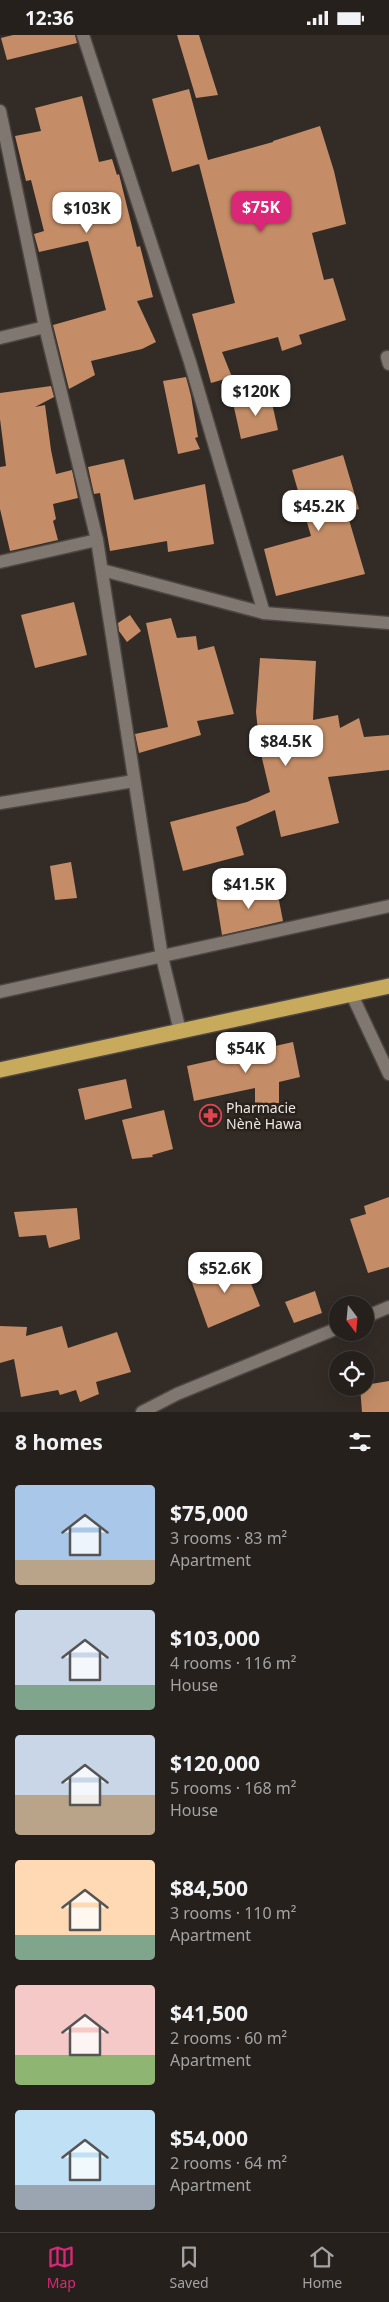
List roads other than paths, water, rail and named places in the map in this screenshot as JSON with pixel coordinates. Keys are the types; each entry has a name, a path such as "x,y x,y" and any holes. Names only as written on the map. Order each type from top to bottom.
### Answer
{"highway":[{"path":"0,1070 389,986"}],"street":[{"path":"83,35 190,362 264,613"},
{"path":"0,111 1,125 45,327 97,540 162,957 180,1031"},
{"path":"0,338 45,327"},
{"path":"0,562 97,540"},
{"path":"102,570 264,613 389,623"},
{"path":"0,803 134,781"},
{"path":"0,991 389,906"},
{"path":"352,995 389,1074"},
{"path":"374,1313 389,1307"},
{"path":"142,1412 177,1394 329,1332"}],"place":[{"name":"Pharmacie Nènè Hawa","path":"210,1115"}]}
